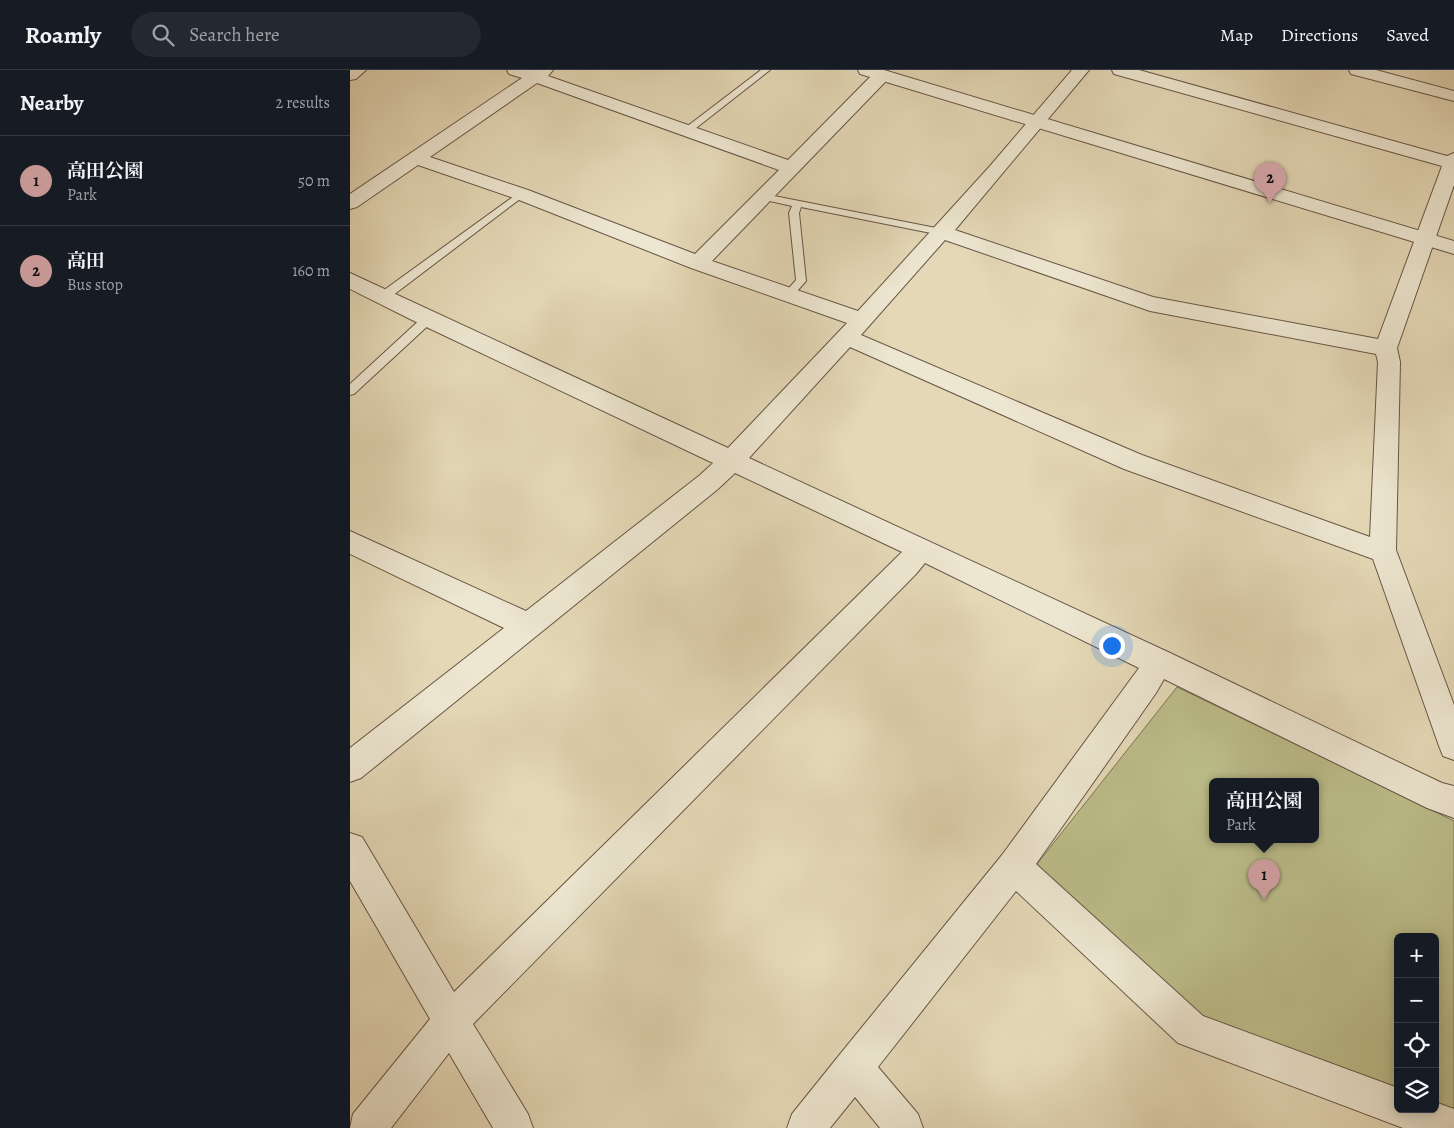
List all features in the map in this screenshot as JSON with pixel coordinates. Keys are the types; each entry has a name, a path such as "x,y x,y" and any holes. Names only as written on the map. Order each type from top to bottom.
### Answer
{"street":[{"path":"350,75 358,70"},
{"path":"515,70 540,73 792,168"},
{"path":"350,767 709,482 732,460 854,329 1038,122 1081,70"},
{"path":"1120,70 1454,161 1386,348 1389,362 1383,550 1454,746"},
{"path":"1357,70 1454,96"},
{"path":"698,263 792,168 874,72 1454,248"},
{"path":"350,203 540,73"},
{"path":"416,158 521,194 698,263 788,295 854,329 1132,462 1371,548 1383,550"},
{"path":"941,232 1150,304 1386,348"},
{"path":"350,280 1158,661 1438,797 1454,802"},
{"path":"350,542 527,625"},
{"path":"368,1128 452,1020 907,566 920,548"},
{"path":"806,1128 1014,867 1146,684 1158,661"},
{"path":"350,849 514,1128"},
{"path":"1014,867 1191,1030 1394,1106"},
{"path":"854,1066 904,1128"},
{"path":"1414,1113 1453,1128"}],"lane":[{"path":"688,130 766,70"},
{"path":"384,296 521,194"},
{"path":"764,197 941,232"},
{"path":"788,295 801,281 794,213 798,204"},
{"path":"350,391 428,318"}],"green space":[{"path":"1177,687 1454,821 1454,1112 1439,1106 1439,933 1394,933 1394,1091 1193,1018 1037,864"}],"place":[{"name":"高田","path":"1270,203"},
{"name":"高田公園","path":"1264,900"}]}
